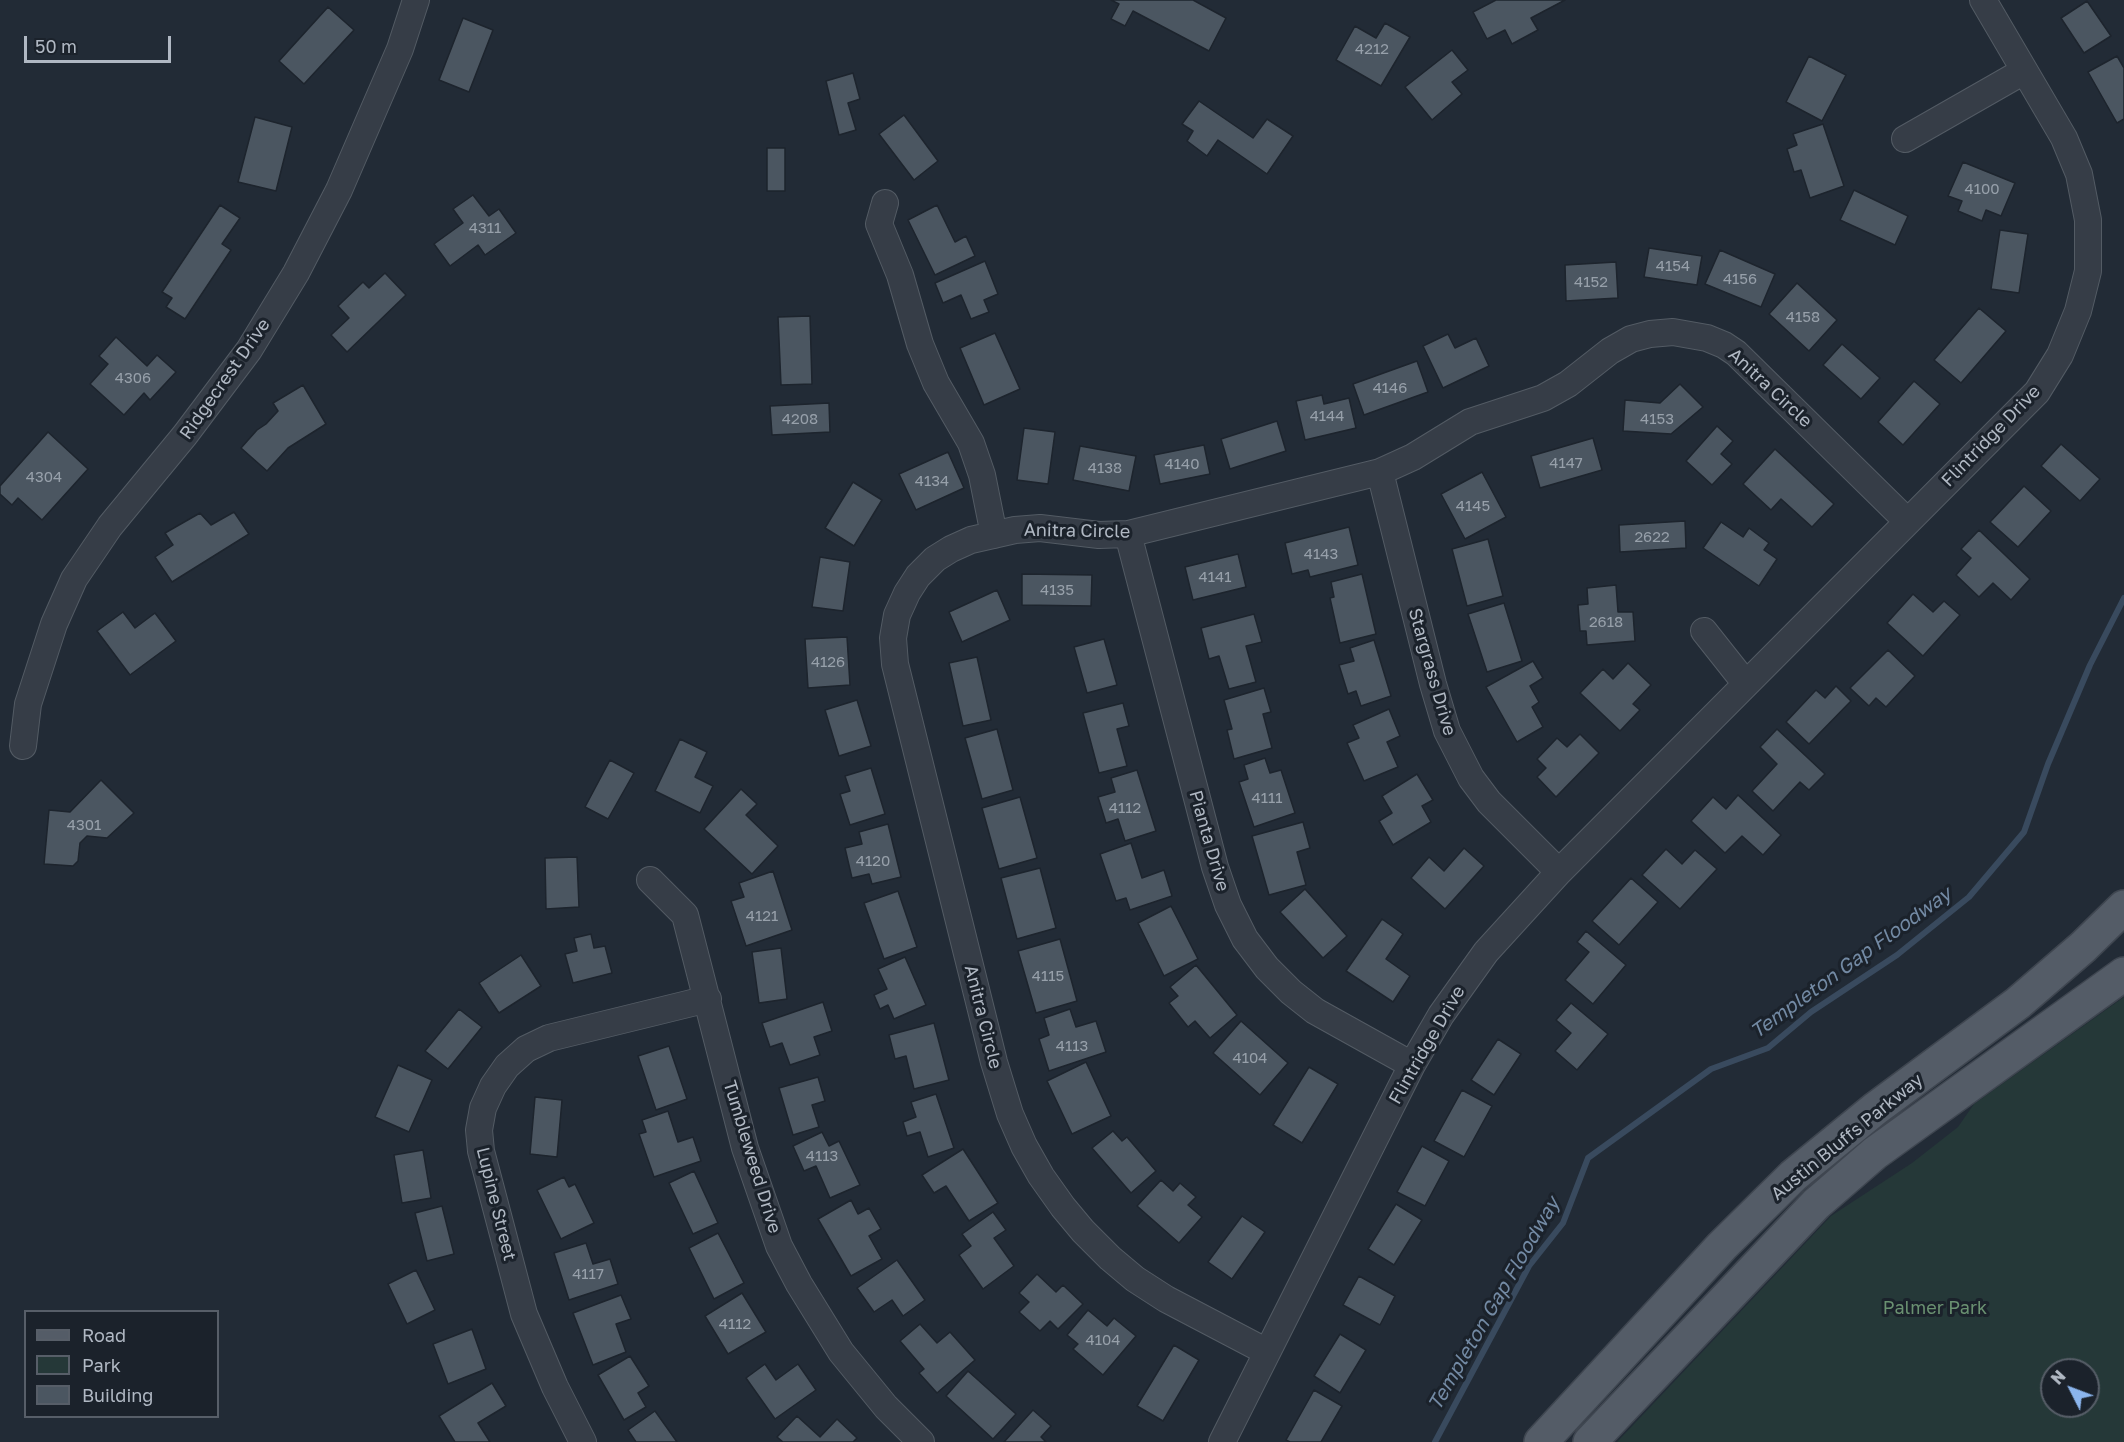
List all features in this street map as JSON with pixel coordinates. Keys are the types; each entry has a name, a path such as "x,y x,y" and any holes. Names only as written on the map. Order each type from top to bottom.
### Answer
{"main road":[{"name":"Austin Bluffs Parkway","path":"1541,1442 1722,1246 1793,1176 1875,1109 2018,1003 2083,947 2124,907"},
{"name":"Austin Bluffs Parkway","path":"1590,1442 1816,1204 1875,1154 2124,974"}],"street":[{"name":"Ridgecrest Drive","path":"23,746 28,704 54,624 74,579 110,526 185,435 249,350 296,273 339,190 400,49 416,0"},
{"name":"Flintridge Drive","path":"1222,1442 1412,1065 1441,1015 1480,960 1559,872 2037,392 2060,355 2078,311 2088,271 2088,220 2079,174 2064,138 2024,71 1989,2"},
{"path":"1905,139 2024,71"},
{"path":"885,203 879,224 900,275 920,344 936,383 971,443 982,475 994,535"},
{"name":"Anitra Circle","path":"1267,1352 1166,1299 1110,1258 1083,1231 1041,1176 1024,1146 1010,1114 994,1062 895,664 893,638 897,615 918,576 935,559 971,540 1040,528 1099,535 1128,534 1380,472 1413,457 1470,422 1517,408 1568,384 1610,351 1631,339 1673,332 1707,338 1736,354 1907,521"},
{"name":"Stargrass Drive","path":"1380,472 1447,731 1471,778 1489,802 1559,872"},
{"name":"Pianta Drive","path":"1128,534 1215,867 1228,905 1245,939 1267,968 1291,992 1315,1011 1412,1065"},
{"path":"1704,631 1746,684"},
{"name":"Tumbleweed Drive","path":"650,880 685,915 745,1148 779,1246 798,1284 841,1352 886,1407 921,1442"},
{"name":"Lupine Street","path":"583,1442 555,1387 524,1314 481,1151 479,1130 483,1108 493,1086 507,1066 534,1045 549,1038 708,999"}],"green space":[{"name":"Palmer Park","path":"2124,997 2124,1442 1617,1442 1831,1216 1912,1163 1958,1127 1974,1104"}],"building":[{"path":"1111,0 1193,0 1226,18 1209,51 1133,11 1125,26 1111,19 1119,4"},
{"path":"1496,0 1565,0 1531,18 1538,30 1512,44 1505,30 1487,39 1473,12"},
{"path":"2087,1 2111,36 2084,53 2061,18"},
{"path":"328,7 354,30 304,84 279,61"},
{"path":"463,18 493,30 469,92 439,80"},
{"path":"1385,23 1410,37 1381,86 1336,60 1355,26 1376,38"},
{"path":"1452,50 1468,70 1452,82 1462,94 1432,120 1405,87"},
{"path":"1809,56 1846,75 1822,121 1786,102"},
{"path":"2117,56 2124,68 2124,119 2117,123 2088,72"},
{"path":"853,73 860,99 848,103 856,130 839,135 826,81"},
{"path":"1199,101 1253,138 1267,119 1293,136 1267,174 1218,140 1207,156 1187,141 1193,131 1182,124"},
{"path":"904,115 938,161 914,180 879,134"},
{"path":"255,117 292,127 276,191 238,182"},
{"path":"1823,124 1844,186 1810,198 1801,170 1794,172 1787,149 1797,145 1793,134"},
{"path":"767,148 785,148 785,191 767,191"},
{"path":"1963,162 2015,183 2001,216 1986,210 1982,221 1958,211 1962,201 1948,196"},
{"path":"1854,190 1908,216 1895,245 1840,220"},
{"path":"473,195 489,216 499,209 516,233 485,255 478,245 450,266 434,244 463,223 453,209"},
{"path":"220,205 240,218 222,244 231,250 185,319 166,307 172,298 162,292"},
{"path":"937,205 955,242 966,236 975,256 935,275 908,220"},
{"path":"2000,230 2028,234 2019,293 1991,289"},
{"path":"1649,248 1702,256 1697,285 1644,277"},
{"path":"1720,250 1775,274 1761,307 1705,284"},
{"path":"985,261 998,294 984,300 989,312 971,319 961,295 943,303 935,283"},
{"path":"1616,262 1618,298 1566,301 1565,265"},
{"path":"385,273 406,295 347,352 331,335 349,318 338,306 363,282 369,288"},
{"path":"1797,283 1837,320 1809,351 1769,314"},
{"path":"1979,308 2006,331 1961,383 1934,360"},
{"path":"810,316 812,384 781,385 778,317"},
{"path":"995,333 1020,389 984,405 960,348"},
{"path":"1448,334 1455,348 1476,338 1489,366 1443,388 1423,346"},
{"path":"116,337 147,366 157,355 176,372 150,400 144,393 124,415 90,384 108,364 99,356"},
{"path":"1842,344 1880,378 1861,399 1823,365"},
{"path":"1417,361 1428,392 1364,415 1353,384"},
{"path":"1914,381 1940,404 1903,445 1878,422"},
{"path":"1680,384 1703,407 1671,434 1623,431 1625,400 1660,403"},
{"path":"303,385 326,424 288,448 267,471 241,448 278,411 273,403"},
{"path":"1322,395 1324,404 1349,398 1356,428 1305,440 1296,401"},
{"path":"829,403 830,432 772,435 770,406"},
{"path":"1277,421 1286,451 1230,469 1221,439"},
{"path":"1717,426 1733,441 1721,454 1732,464 1712,485 1686,461"},
{"path":"1024,428 1055,432 1048,484 1017,480"},
{"path":"48,432 88,469 42,520 18,498 12,505 0,494 0,486"},
{"path":"1593,438 1602,470 1540,488 1531,456"},
{"path":"2061,444 2100,479 2080,501 2041,466"},
{"path":"1204,445 1210,474 1160,484 1154,455"},
{"path":"1080,446 1136,456 1129,491 1073,480"},
{"path":"1775,449 1834,504 1812,527 1781,499 1771,510 1743,484"},
{"path":"948,452 964,488 916,510 899,474"},
{"path":"1482,472 1506,517 1465,539 1441,494"},
{"path":"853,482 882,500 854,546 825,528"},
{"path":"2024,486 2051,511 2018,547 1990,522"},
{"path":"234,512 249,534 172,582 155,557 173,545 165,533 200,513 211,525"},
{"path":"1685,521 1686,548 1620,552 1619,525"},
{"path":"1721,522 1743,537 1749,528 1769,543 1764,550 1777,559 1759,586 1703,548"},
{"path":"1349,527 1358,565 1310,577 1308,570 1292,574 1285,543"},
{"path":"1979,530 2030,579 2011,600 1993,583 1979,597 1956,575 1971,558 1961,549"},
{"path":"1488,539 1503,596 1467,606 1452,549"},
{"path":"1238,554 1246,587 1193,600 1185,567"},
{"path":"820,557 850,562 843,611 812,607"},
{"path":"1022,574 1092,575 1091,606 1022,605"},
{"path":"1362,574 1376,634 1340,643 1330,598 1334,597 1331,582"},
{"path":"1616,585 1618,612 1633,612 1635,641 1587,645 1586,631 1580,631 1578,605 1588,604 1587,588"},
{"path":"997,590 1010,620 962,642 949,612"},
{"path":"1913,594 1933,612 1944,601 1960,615 1923,656 1887,623"},
{"path":"1504,603 1522,661 1487,672 1468,614"},
{"path":"123,612 135,628 155,613 176,641 130,675 97,631"},
{"path":"1254,614 1262,642 1246,646 1256,682 1229,689 1219,656 1209,659 1201,628"},
{"path":"847,637 850,685 808,688 805,639"},
{"path":"1104,639 1117,685 1087,693 1074,647"},
{"path":"1374,640 1391,696 1361,706 1356,691 1348,694 1339,665 1354,661 1350,648"},
{"path":"1888,650 1915,676 1886,707 1876,698 1869,706 1850,688"},
{"path":"977,657 991,720 963,726 949,663"},
{"path":"1533,661 1543,678 1530,686 1539,702 1532,707 1543,727 1517,742 1486,687"},
{"path":"1628,663 1651,685 1633,704 1640,710 1620,731 1580,693 1603,669 1613,679"},
{"path":"1836,686 1851,701 1809,744 1786,722 1816,690 1825,698"},
{"path":"1264,688 1271,712 1263,714 1272,748 1234,759 1227,730 1232,729 1224,700"},
{"path":"857,700 871,746 839,756 825,710"},
{"path":"1123,703 1129,726 1117,729 1127,766 1099,773 1083,713"},
{"path":"1389,709 1400,736 1387,742 1398,767 1364,781 1347,743 1359,738 1353,725"},
{"path":"997,729 1013,790 982,799 965,738"},
{"path":"1777,729 1825,774 1809,790 1800,782 1773,811 1752,791 1777,764 1760,747"},
{"path":"1580,734 1599,753 1556,797 1537,777 1546,768 1537,759 1557,738 1567,747"},
{"path":"680,739 707,752 695,777 713,786 700,813 655,791"},
{"path":"1265,758 1270,773 1281,770 1295,813 1254,827 1239,782 1248,779 1244,765"},
{"path":"610,760 634,773 608,819 585,807"},
{"path":"871,768 885,814 850,825 840,794 850,791 845,776"},
{"path":"1137,770 1156,831 1125,841 1118,819 1106,823 1098,797 1115,792 1111,778"},
{"path":"1417,774 1433,800 1422,806 1431,822 1393,845 1379,821 1392,813 1382,796"},
{"path":"101,780 134,813 107,838 87,836 80,843 78,861 73,866 44,864 49,810 70,812"},
{"path":"741,789 757,804 746,815 778,846 752,874 704,829"},
{"path":"1738,795 1781,835 1763,855 1742,836 1725,853 1691,821 1713,797 1726,809"},
{"path":"1020,797 1037,858 999,869 982,808"},
{"path":"1303,822 1310,848 1297,852 1306,885 1269,895 1252,836"},
{"path":"888,824 901,877 872,884 869,874 852,878 845,848 862,844 859,832"},
{"path":"1131,843 1142,878 1164,870 1172,896 1130,910 1126,898 1116,901 1100,854"},
{"path":"1464,848 1484,866 1445,909 1411,878 1429,857 1444,871"},
{"path":"1666,849 1682,864 1695,850 1717,869 1680,909 1642,875"},
{"path":"577,857 579,907 546,909 545,858"},
{"path":"1040,868 1056,928 1017,939 1001,878"},
{"path":"773,871 792,930 746,946 731,901 744,897 739,883"},
{"path":"1631,878 1658,902 1619,945 1592,921"},
{"path":"1305,889 1347,936 1323,958 1280,912"},
{"path":"898,891 917,947 884,959 864,903"},
{"path":"1171,906 1198,959 1164,976 1138,923"},
{"path":"1382,919 1403,934 1386,959 1410,976 1393,1002 1346,971"},
{"path":"1586,931 1626,965 1593,1004 1565,980 1589,952 1577,942"},
{"path":"591,934 594,948 605,946 612,973 573,983 565,954 577,951 574,938"},
{"path":"1060,939 1077,1001 1036,1013 1018,951"},
{"path":"781,948 787,999 759,1003 752,952"},
{"path":"521,955 541,986 499,1013 479,983"},
{"path":"905,957 926,1005 894,1019 888,1005 880,1009 874,995 887,989 878,969"},
{"path":"1196,965 1237,1015 1210,1038 1195,1021 1188,1027 1169,1003 1178,996 1170,987"},
{"path":"823,1002 832,1031 814,1037 820,1055 790,1065 782,1043 770,1047 762,1023"},
{"path":"1571,1003 1608,1034 1577,1070 1555,1051 1571,1033 1556,1020"},
{"path":"459,1009 482,1027 448,1069 425,1051"},
{"path":"1070,1009 1076,1027 1096,1021 1106,1052 1049,1071 1039,1039 1049,1035 1044,1018"},
{"path":"1241,1021 1288,1063 1260,1095 1213,1053"},
{"path":"934,1023 949,1080 914,1089 906,1056 895,1059 889,1035"},
{"path":"1498,1039 1521,1054 1494,1095 1471,1080"},
{"path":"669,1046 687,1099 656,1110 638,1056"},
{"path":"1086,1062 1111,1116 1072,1134 1047,1081"},
{"path":"398,1065 432,1080 409,1132 375,1117"},
{"path":"1309,1067 1338,1084 1302,1143 1273,1125"},
{"path":"818,1077 825,1101 812,1105 819,1127 793,1135 779,1088"},
{"path":"1462,1090 1492,1106 1464,1157 1434,1141"},
{"path":"936,1094 954,1148 928,1157 920,1132 907,1136 903,1122 916,1117 911,1102"},
{"path":"535,1097 562,1100 557,1157 530,1154"},
{"path":"668,1111 678,1142 693,1137 701,1161 654,1177 639,1134 646,1132 642,1120"},
{"path":"1113,1131 1122,1141 1127,1137 1156,1171 1131,1193 1092,1148"},
{"path":"822,1132 829,1146 839,1141 860,1185 830,1198 816,1166 804,1171 793,1146"},
{"path":"1422,1146 1449,1161 1425,1206 1397,1192"},
{"path":"963,1149 998,1203 969,1221 946,1186 934,1193 922,1175"},
{"path":"423,1150 431,1198 402,1203 394,1155"},
{"path":"694,1171 718,1223 693,1234 669,1183"},
{"path":"564,1177 569,1187 575,1184 594,1223 561,1239 537,1190"},
{"path":"1161,1180 1173,1191 1180,1183 1196,1197 1188,1205 1202,1217 1179,1243 1137,1206"},
{"path":"851,1200 858,1214 869,1208 881,1229 869,1236 882,1259 851,1276 818,1219"},
{"path":"1396,1204 1422,1220 1394,1265 1368,1249"},
{"path":"442,1206 454,1254 427,1261 415,1213"},
{"path":"993,1212 1006,1230 994,1238 1014,1266 983,1289 959,1255 971,1246 962,1234"},
{"path":"1242,1216 1265,1232 1232,1279 1208,1262"},
{"path":"718,1233 744,1283 714,1299 689,1248"},
{"path":"586,1243 593,1264 610,1259 618,1284 569,1300 554,1253"},
{"path":"897,1260 925,1300 903,1316 892,1300 874,1312 857,1288"},
{"path":"416,1270 435,1310 407,1324 388,1284"},
{"path":"1037,1274 1056,1292 1063,1285 1083,1304 1058,1329 1050,1321 1040,1331 1019,1312 1029,1302 1019,1293"},
{"path":"1359,1276 1395,1296 1380,1325 1343,1305"},
{"path":"742,1293 766,1332 728,1354 705,1316"},
{"path":"621,1295 631,1319 616,1324 626,1352 593,1365 573,1313"},
{"path":"1088,1310 1107,1326 1114,1318 1136,1336 1103,1375 1073,1349 1078,1344 1067,1335"},
{"path":"920,1324 937,1343 950,1332 975,1360 937,1393 919,1373 924,1369 900,1341"},
{"path":"472,1329 486,1369 448,1384 433,1344"},
{"path":"1340,1334 1366,1350 1340,1393 1314,1376"},
{"path":"1174,1345 1199,1360 1163,1421 1137,1406"},
{"path":"630,1356 649,1386 638,1393 646,1407 624,1420 598,1375"},
{"path":"765,1364 776,1380 798,1364 816,1390 775,1419 746,1378"},
{"path":"968,1371 1016,1414 993,1439 946,1396"},
{"path":"492,1383 506,1406 478,1423 490,1442 455,1442 439,1416"},
{"path":"1314,1390 1342,1406 1321,1442 1286,1440"},
{"path":"1033,1410 1051,1426 1041,1437 1046,1442 1004,1442"},
{"path":"655,1411 677,1442 636,1442 628,1430"},
{"path":"797,1416 820,1437 837,1419 857,1438 853,1442 783,1442 777,1437"}],"waterway":[{"name":"Templeton Gap Floodway","path":"1435,1442 1529,1266 1563,1223 1588,1158 1711,1069 1768,1048 1811,1012 1897,955 1969,897 2024,832 2048,764 2090,665 2124,598"}]}
